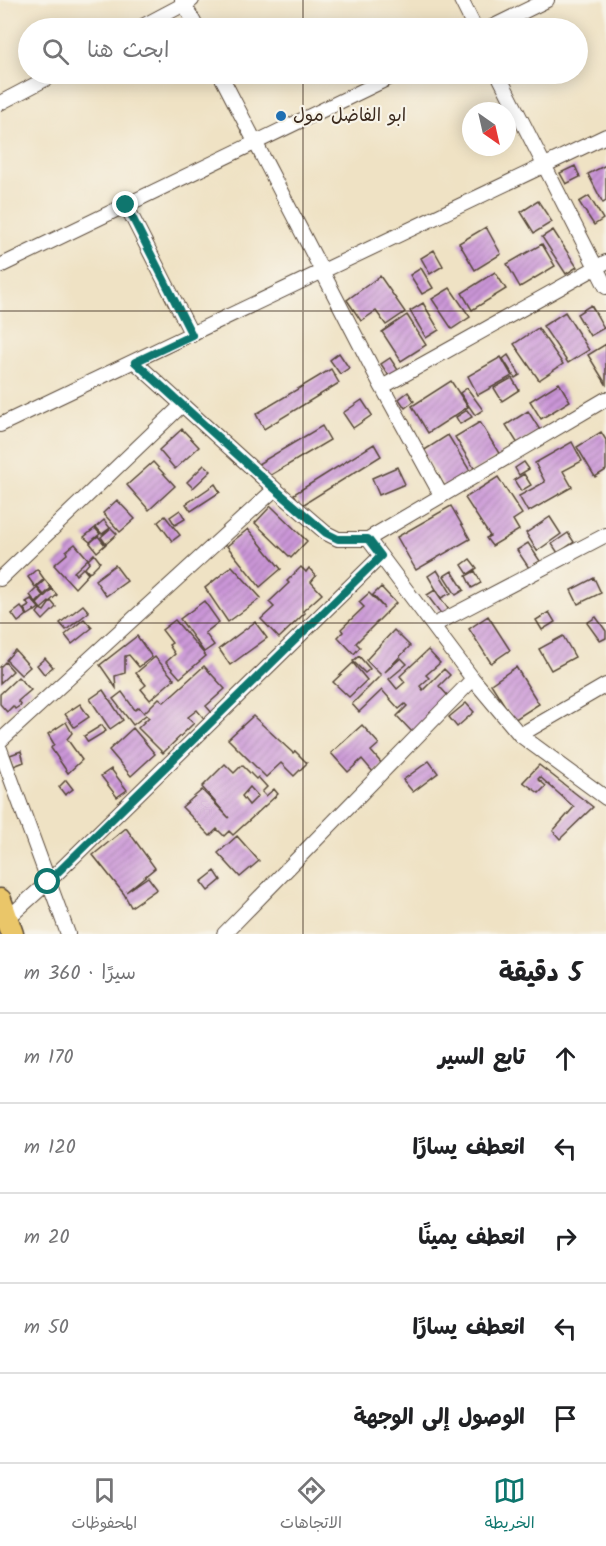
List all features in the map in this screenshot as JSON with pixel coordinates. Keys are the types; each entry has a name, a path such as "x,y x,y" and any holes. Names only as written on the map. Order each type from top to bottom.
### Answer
{"street":[{"path":"460,0 470,18"},
{"path":"511,18 548,0"},
{"path":"156,18 186,1 193,18"},
{"path":"0,103 36,84"},
{"path":"225,84 382,387 441,495"},
{"path":"0,266 377,84"},
{"path":"503,84 544,165 601,265 606,287"},
{"path":"0,425 606,136"},
{"path":"126,205 192,335"},
{"path":"382,387 601,265"},
{"path":"135,362 275,489 326,533 338,539 368,539 606,399"},
{"path":"0,579 182,405"},
{"path":"0,741 275,489"},
{"path":"434,626 606,535"},
{"path":"368,539 473,679 520,735 606,798"},
{"path":"6,918 48,882 381,556"},
{"path":"224,934 473,679"},
{"path":"520,735 606,685"},
{"path":"0,749 68,934"}],"building":[{"path":"606,165 606,201 603,203 588,174"},
{"path":"575,166 580,177 566,184 560,173"},
{"path":"589,196 603,219 594,225 579,202"},
{"path":"538,201 552,222 534,233 521,212"},
{"path":"486,227 501,254 475,270 459,243"},
{"path":"553,230 577,267 566,274 542,237"},
{"path":"542,244 555,266 520,287 507,264"},
{"path":"434,250 443,266 430,274 421,258"},
{"path":"421,268 433,288 422,294 410,275"},
{"path":"495,272 506,289 472,310 462,293"},
{"path":"380,276 405,312 386,325 376,311 361,321 347,300"},
{"path":"450,288 470,317 452,329 432,299"},
{"path":"423,303 439,330 426,338 410,311"},
{"path":"591,305 604,328 590,336 577,314"},
{"path":"565,312 589,350 568,363 543,326"},
{"path":"407,315 426,345 401,361 382,332"},
{"path":"538,328 563,364 539,380 514,344"},
{"path":"606,344 606,384 588,355"},
{"path":"339,353 349,368 340,374 330,360"},
{"path":"508,355 520,375 515,378 503,359"},
{"path":"501,357 512,376 478,395 468,376"},
{"path":"390,358 398,370 389,376 381,364"},
{"path":"331,369 339,383 264,429 256,414"},
{"path":"512,378 519,390 502,401 494,388"},
{"path":"451,381 468,407 428,433 412,406"},
{"path":"559,383 570,401 541,419 530,401"},
{"path":"467,388 483,410 475,415 460,393"},
{"path":"408,392 414,401 405,408 399,399"},
{"path":"362,400 372,415 353,428 343,413"},
{"path":"467,410 472,417 460,424 456,417"},
{"path":"528,411 540,430 518,444 506,425"},
{"path":"480,422 500,455 475,470 455,437"},
{"path":"322,426 330,440 266,478 258,464"},
{"path":"182,429 199,447 175,469 159,450"},
{"path":"601,432 606,440 606,470 595,477 577,447"},
{"path":"448,435 470,471 445,487 423,451"},
{"path":"572,442 582,461 563,471 572,487 528,512 519,496 545,482 535,463"},
{"path":"374,444 381,456 301,506 294,494"},
{"path":"153,462 175,486 149,510 127,485"},
{"path":"524,462 529,469 519,475 515,468"},
{"path":"204,465 211,471 193,488 187,482"},
{"path":"397,467 405,484 379,495 372,478"},
{"path":"524,474 531,485 521,491 514,480"},
{"path":"498,477 522,514 513,520 519,530 492,546 486,538 490,536 465,498"},
{"path":"215,484 220,492 191,511 186,504"},
{"path":"117,500 135,519 120,532 103,513"},
{"path":"271,506 307,541 291,558 255,523"},
{"path":"451,506 470,539 416,570 397,537"},
{"path":"180,510 185,519 175,525 170,517"},
{"path":"165,516 180,535 172,541 158,522"},
{"path":"550,517 561,534 537,551 526,533"},
{"path":"104,520 110,528 102,534 96,527"},
{"path":"95,528 100,534 90,542 84,537"},
{"path":"111,528 117,534 106,544 101,537"},
{"path":"248,529 281,569 260,587 227,546"},
{"path":"568,533 574,542 558,553 552,544"},
{"path":"98,536 105,545 97,552 90,543"},
{"path":"528,543 540,561 529,568 517,550"},
{"path":"75,544 88,559 74,572 76,575 83,568 88,574 75,588 54,565"},
{"path":"94,554 100,562 89,573 85,568 90,562 88,560"},
{"path":"470,559 477,568 468,574 462,565"},
{"path":"115,565 127,581 106,596 95,580"},
{"path":"232,566 261,598 228,622 205,588"},
{"path":"301,567 306,572 309,568 316,576 311,582 322,594 279,638 261,619 274,607 269,602 289,583 287,581"},
{"path":"37,569 44,579 35,587 28,577"},
{"path":"437,570 451,593 441,598 428,576"},
{"path":"452,571 464,590 456,595 444,576"},
{"path":"475,571 481,583 472,588 466,576"},
{"path":"594,578 601,593 578,604 571,590"},
{"path":"45,580 51,588 44,595 37,587"},
{"path":"381,587 396,603 356,643 360,647 354,654 338,637 343,632 341,629 364,607 359,602 369,593 384,608 373,595"},
{"path":"37,588 43,596 36,603 30,595"},
{"path":"52,589 57,595 41,609 37,604"},
{"path":"435,590 449,610 442,615 427,595"},
{"path":"31,599 39,608 35,611 34,609 28,615 24,609 29,606 26,602"},
{"path":"51,601 56,607 43,620 37,613 40,609 44,611"},
{"path":"204,601 219,622 205,633 214,645 204,652 180,619"},
{"path":"83,605 89,612 66,630 60,623"},
{"path":"21,607 27,615 18,622 12,614"},
{"path":"549,612 555,622 542,630 536,620"},
{"path":"488,616 510,650 491,663 469,629"},
{"path":"596,617 606,631 606,638 600,641 587,623"},
{"path":"84,619 92,628 72,644 65,635"},
{"path":"175,620 206,656 180,678 166,662 175,654 169,645 172,643 162,630"},
{"path":"255,622 267,638 230,665 219,649"},
{"path":"394,630 410,646 385,672 401,658 407,664 389,679 397,689 405,682 400,676 428,650 440,663 426,675 429,678 420,686 423,690 444,669 450,675 439,686 450,698 414,734 397,716 407,706 405,704 399,709 382,690 359,712 352,704 381,675 366,660"},
{"path":"137,636 152,657 139,667 129,655 125,656 125,673 115,676 116,688 100,665"},
{"path":"563,636 575,657 551,670 539,649"},
{"path":"15,650 30,667 21,675 6,660"},
{"path":"359,656 370,669 365,673 353,661"},
{"path":"155,657 174,679 150,700 141,689 146,685 136,673"},
{"path":"45,658 53,667 44,674 37,665"},
{"path":"5,662 13,671 0,683 0,667"},
{"path":"353,663 367,680 349,697 333,682"},
{"path":"204,666 225,689 206,706 213,714 206,721 197,710 188,717 194,723 163,753 138,728 149,717 146,715 133,725 113,699 122,692 135,710 139,707 144,713 159,698 164,702"},
{"path":"516,667 539,704 514,720 491,684"},
{"path":"18,677 31,690 18,701 21,705 15,709 13,706 7,712 0,704 0,694"},
{"path":"103,690 123,720 110,729 90,699"},
{"path":"466,703 474,712 457,727 449,717"},
{"path":"80,704 89,717 74,727 65,714"},
{"path":"253,716 307,763 294,776 281,763 266,777 228,739"},
{"path":"66,722 72,733 67,739 82,760 68,773 51,748 54,744 48,734"},
{"path":"102,725 106,731 88,742 84,736"},
{"path":"362,725 379,744 371,751 382,764 373,772 362,759 348,772 331,753"},
{"path":"133,728 155,754 131,776 109,750"},
{"path":"21,751 24,762 14,766 10,755"},
{"path":"429,761 438,773 413,792 403,780"},
{"path":"225,764 234,773 242,765 267,787 262,792 266,796 274,789 278,794 233,835 229,831 224,836 217,829 210,836 182,807 202,790 229,818 202,787","holes":["250,787 258,796 249,805 242,796"]},
{"path":"539,765 593,807 560,839 553,831 574,807 540,777 538,779 546,786 539,793 523,782"},
{"path":"111,769 127,790 117,797 101,776"},
{"path":"66,780 73,789 65,795 59,787"},
{"path":"126,828 155,868 126,892 148,877 157,889 131,907 124,894 93,855"},
{"path":"237,836 259,861 240,877 218,853"},
{"path":"215,871 221,880 208,891 201,882"}],"place":[{"name":"ابو الفاضل مول","path":"281,116"}],"route":[{"path":"48,882 381,556 368,539 338,539 326,533 135,362 192,335 126,205"}]}
